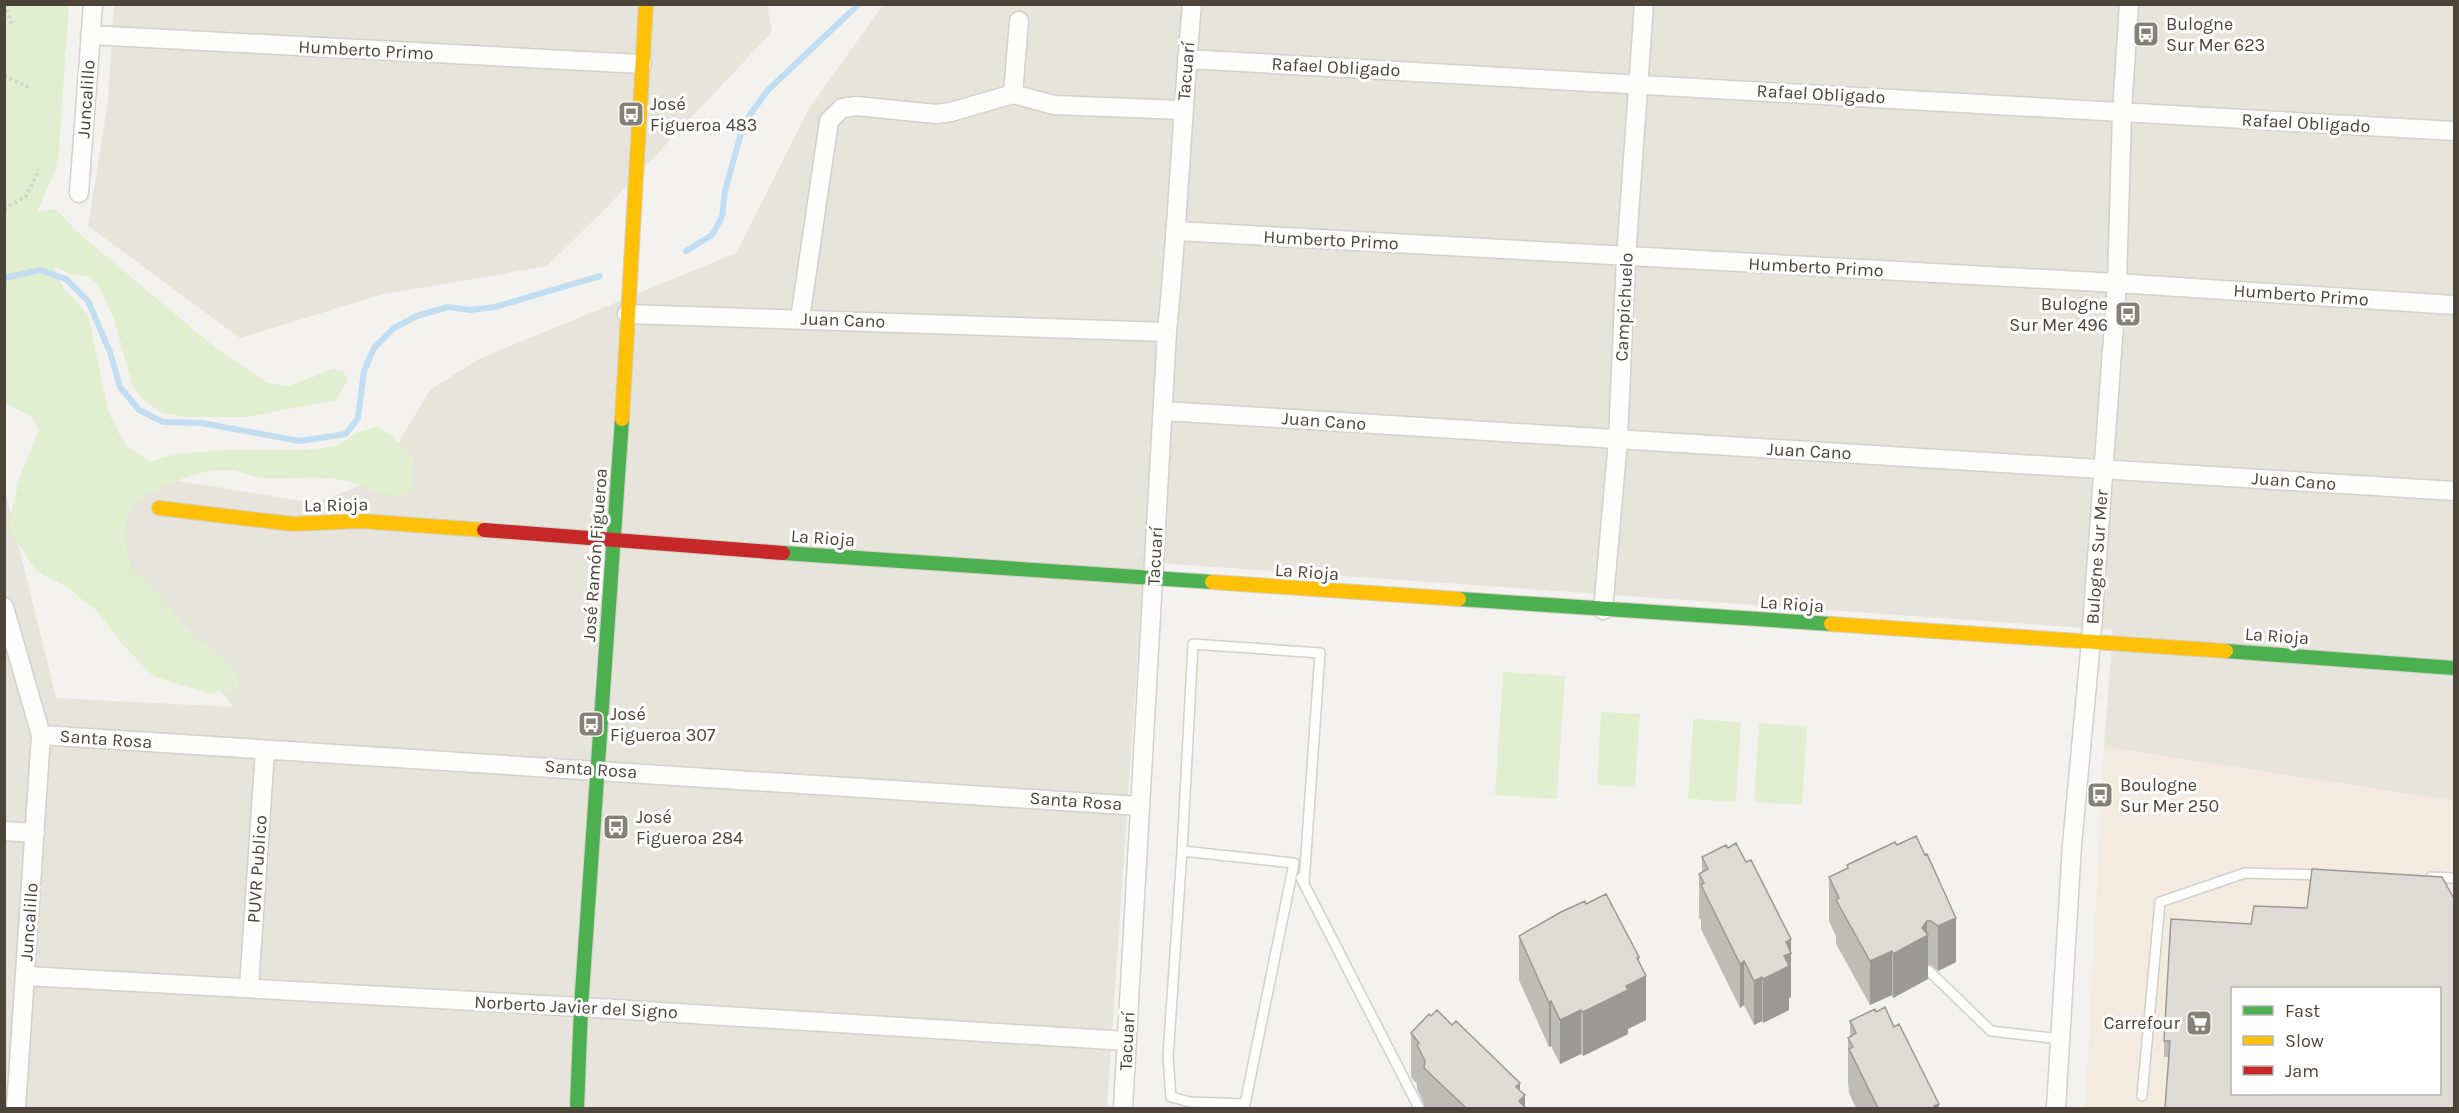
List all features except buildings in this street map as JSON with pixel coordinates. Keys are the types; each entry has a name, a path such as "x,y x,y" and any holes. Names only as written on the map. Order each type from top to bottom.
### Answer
{"street":[{"name":"Juncalillo","path":"79,193 93,4"},
{"name":"José Ramón Figueroa","path":"577,1108 581,1007 615,541 646,4"},
{"name":"Tacuarí","path":"1123,1108 1167,332 1177,231 1182,110 1192,4"},
{"name":"Campichuelo","path":"1603,610 1618,440 1626,257 1644,4"},
{"name":"Bulogne Sur Mer","path":"2056,1108 2072,844 2091,640 2117,283 2128,4"},
{"path":"1013,94 1019,21"},
{"name":"Humberto Primo","path":"90,35 642,64"},
{"name":"Rafael Obligado","path":"1187,59 2454,131"},
{"path":"800,319 829,121 842,108 855,106 916,113 944,113 1013,94 1054,105 1182,110"},
{"name":"Humberto Primo","path":"1177,231 2117,283 2454,305"},
{"name":"Juan Cano","path":"627,314 1167,332"},
{"name":"Juan Cano","path":"1164,411 2454,491"},
{"name":"La Rioja","path":"159,508 293,524 360,521 1154,580 2091,640 2454,668"},
{"name":"Juncalillo","path":"4,607 41,735 16,1108"},
{"name":"Santa Rosa","path":"41,735 598,769 1140,806"},
{"name":"PUVR Publico","path":"249,987 265,750"},
{"path":"4,831 35,832"},
{"name":"Norberto Javier del Signo","path":"26,976 249,987 1127,1041"}],"lane":[{"path":"1294,863 1245,1104 1190,1102 1171,1097 1168,1057 1193,644 1320,653 1304,883"},
{"path":"1182,851 1294,863"},
{"path":"1294,863 1419,1108"},
{"path":"2142,1096 2160,902 2245,873 2326,875"},
{"path":"2420,877 2454,878"},
{"path":"1929,971 1991,1031 2061,1039"}],"path":[{"path":"5,4 12,25"},
{"path":"4,76 30,88"},
{"path":"4,209 26,196 39,170"}],"shaded area":[{"path":"114,5 767,5 772,32 607,207 547,266 380,295 240,338 88,226 108,101"},
{"path":"883,5 2454,5 2454,801 2104,747 2113,630 1144,562 1107,1108 5,1108 4,486 56,698 234,707 107,560 101,522 168,479 313,503 385,477 401,438 430,390 479,359 736,253 810,107"},
{"path":"2104,747 2454,801 2454,1108 2085,1108"}],"green space":[{"path":"4,5 69,5 58,164 37,212 56,209 75,230 212,345 267,383 289,386 332,369 343,371 348,380 336,400 246,417 187,417 162,413 141,398 132,385 114,319 98,284 86,276 73,275 53,266 64,289 88,315 108,410 126,446 150,461 178,454 223,450 307,450 335,446 361,431 377,427 391,435 413,458 412,491 403,495 386,495 342,480 264,478 232,470 189,476 131,506 124,533 132,570 150,584 193,636 214,650 237,672 240,687 209,694 153,676 124,646 97,611 65,586 37,572 8,527 19,479 39,430 32,417 5,403"},
{"path":"1503,672 1565,676 1557,799 1495,795"},
{"path":"1601,712 1640,714 1635,787 1597,785"},
{"path":"1693,719 1741,722 1736,802 1688,799"},
{"path":"1759,723 1807,726 1802,805 1754,802"}],"waterway":[{"path":"686,251 712,235 722,217 725,191 742,130 751,113 768,90 859,4"},
{"path":"4,278 40,270 66,279 88,301 110,352 120,387 139,410 163,422 201,423 300,441 346,434 358,418 364,371 374,348 394,328 417,316 448,307 470,310 495,307 600,276"}],"traffic: fast":[{"path":"577,1108 581,1007 622,419"},
{"path":"783,553 1212,582"},
{"path":"1459,599 1831,624"},
{"path":"2226,651 2454,668"}],"traffic: slow":[{"path":"622,419 646,4"},
{"path":"159,508 293,524 360,521 484,530"},
{"path":"1212,582 1459,599"},
{"path":"1831,624 2226,651"}],"traffic: jam":[{"path":"484,530 783,553"}],"place":[{"name":"Bulogne Sur Mer 623","path":"2146,34"},
{"name":"José Figueroa 483","path":"631,114"},
{"name":"Bulogne Sur Mer 496","path":"2128,314"},
{"name":"José Figueroa 307","path":"591,724"},
{"name":"Boulogne Sur Mer 250","path":"2100,795"},
{"name":"José Figueroa 284","path":"616,827"},
{"name":"Carrefour","path":"2199,1023"}]}
